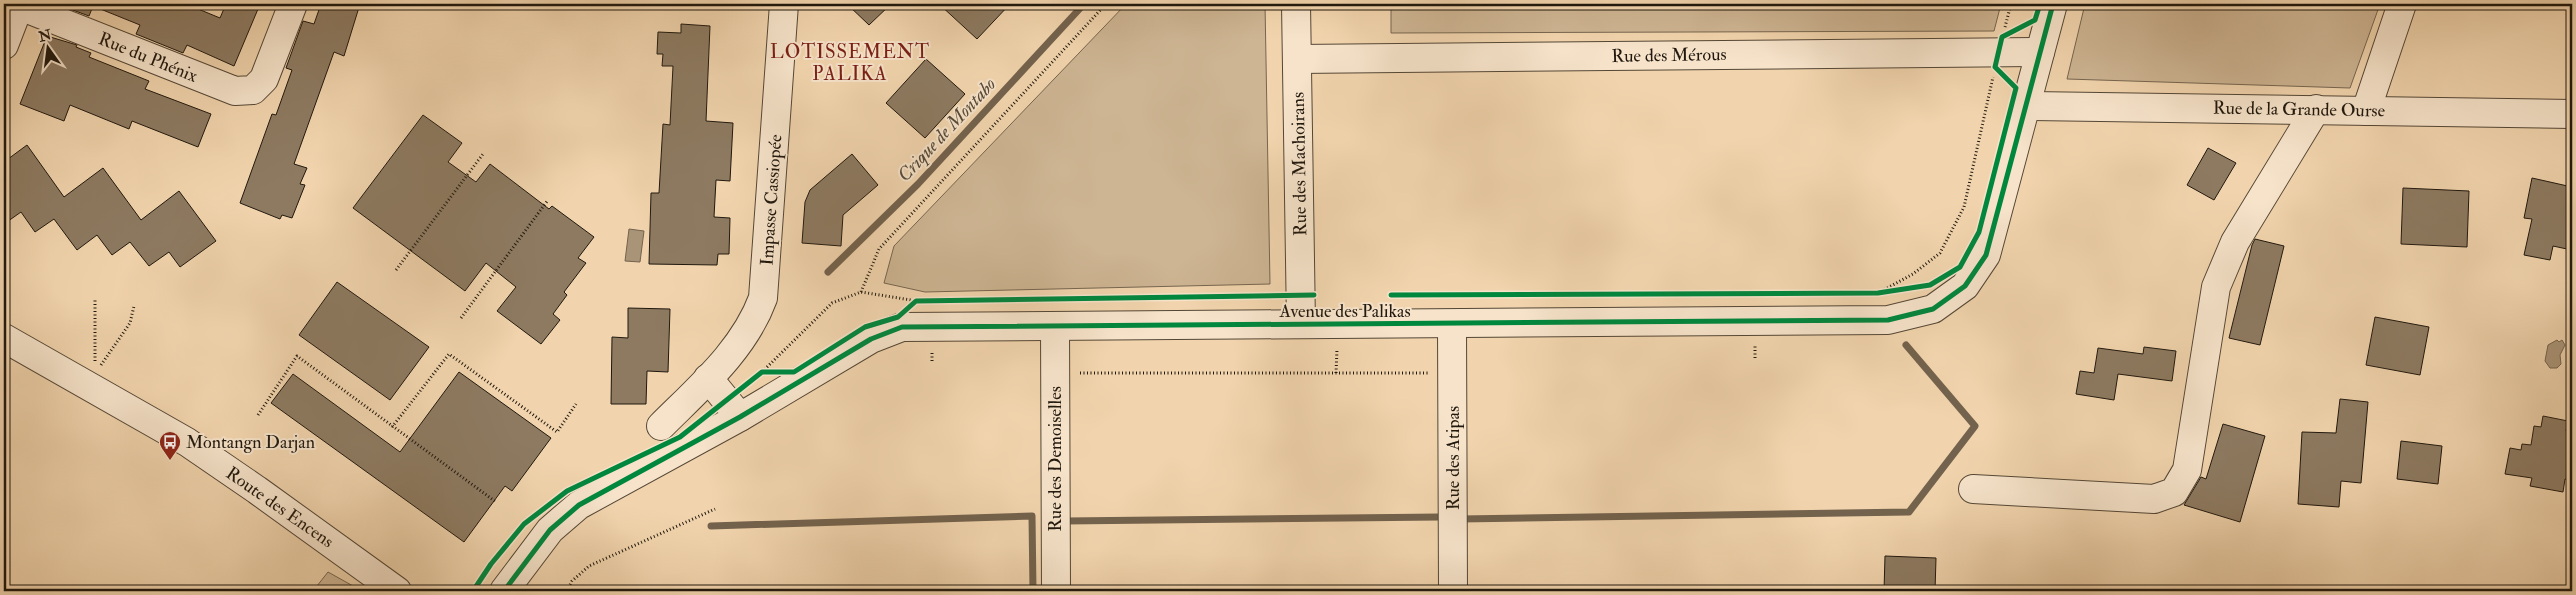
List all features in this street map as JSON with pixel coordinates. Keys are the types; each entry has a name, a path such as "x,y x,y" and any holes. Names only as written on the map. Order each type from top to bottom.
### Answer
{"street":[{"name":"Rue du Phénix","path":"17,5 235,92 253,90 264,79 293,4"},
{"name":"Impasse Cassiopée","path":"661,426 740,342 756,317 763,298 784,4"},
{"name":"Rue des Machoirans","path":"1296,4 1301,324"},
{"name":"Avenue des Palikas","path":"504,591 550,530 579,505 740,418 871,339 902,327 1301,324 1452,325 1888,320 1933,309 1965,286 1986,255 2053,4"},
{"path":"2366,111 2402,4"},
{"path":"4,46 17,5"},
{"name":"Rue des Mérous","path":"1297,59 2040,52"},
{"name":"Rue de la Grande Ourse","path":"2026,106 2572,114"},
{"path":"1973,489 2154,499 2174,492 2187,470 2216,287 2235,242 2316,109"},
{"name":"Rue des Atipas","path":"1452,325 1453,591"},
{"name":"Rue des Demoiselles","path":"1055,326 1056,591"},
{"name":"Route des Encens","path":"4,338 186,442 258,490 397,591"},
{"path":"708,378 740,418"}],"path":[{"path":"861,292 879,249 1106,4"},
{"path":"2004,28 2011,4"},
{"path":"1878,293 1913,274 1940,253 1964,207 1993,76"},
{"path":"396,270 483,154"},
{"path":"461,318 548,200"},
{"path":"1878,293 1895,290"},
{"path":"762,372 832,303 861,292 916,301"},
{"path":"95,298 95,364"},
{"path":"910,306 916,301"},
{"path":"100,367 130,323 134,306"},
{"path":"1336,373 1337,346"},
{"path":"392,428 450,354 557,432 576,404"},
{"path":"258,415 297,356 392,428 496,502"},
{"path":"762,372 770,372"},
{"path":"1077,373 1433,373"},
{"path":"567,591 572,581 589,566 715,509"}],"shaded area":[{"path":"1126,4 1265,4 1270,284 925,292 884,283 894,246"},
{"path":"1391,4 2001,4 1994,31 1391,33"},
{"path":"2085,4 2380,4 2350,88 2067,79"},
{"path":"629,229 644,231 640,262 625,261"},
{"path":"2557,340 2559,342 2562,340 2565,345 2560,355 2561,364 2557,368 2550,368 2545,361 2548,345"},
{"path":"328,572 362,591 313,591"}],"building":[{"path":"72,4 186,4 220,18 226,4 246,4 258,9 234,66 187,45 183,53 136,34 140,25 93,6 89,16 70,9"},
{"path":"321,4 360,4 344,56 334,52 294,164 307,168 300,184 305,185 292,218 282,215 280,219 240,203 272,114 276,115 292,70 286,68 303,21 314,24"},
{"path":"847,4 891,4 869,25"},
{"path":"939,4 1010,4 977,39"},
{"path":"681,24 710,26 706,121 733,123 730,181 716,180 714,217 730,218 729,254 718,254 717,265 649,264 651,193 659,193 663,124 670,125 673,66 662,66 663,54 657,54 658,32 681,33"},
{"path":"47,36 77,45 76,47 91,53 89,57 149,81 145,89 211,114 198,147 132,121 129,129 70,105 64,121 20,104"},
{"path":"926,59 965,94 925,138 886,103"},
{"path":"423,115 462,143 448,162 476,182 490,164 549,209 552,206 594,237 578,258 586,263 564,292 567,295 553,314 560,320 541,344 497,311 516,287 486,263 465,291 353,208"},
{"path":"27,145 64,197 103,168 141,220 179,191 216,241 180,267 169,252 149,266 130,242 112,255 97,235 77,250 54,219 35,232 21,212 4,224 4,162"},
{"path":"2208,148 2236,163 2214,200 2187,185"},
{"path":"852,154 878,185 843,215 841,246 802,243 805,202 810,190"},
{"path":"2532,178 2572,187 2572,226 2567,249 2553,246 2550,260 2524,255 2532,219 2524,218"},
{"path":"2403,188 2469,191 2467,247 2401,244"},
{"path":"2255,239 2284,246 2260,345 2229,338"},
{"path":"337,282 429,347 390,400 299,335"},
{"path":"628,308 670,309 668,372 647,371 646,404 611,404 612,337 628,338"},
{"path":"2375,317 2429,327 2420,375 2366,365"},
{"path":"2144,347 2176,351 2172,381 2118,374 2114,400 2076,394 2080,371 2094,373 2098,348 2143,354"},
{"path":"459,372 551,438 512,491 505,486 464,542 271,403 293,374 400,452"},
{"path":"2340,399 2368,402 2361,483 2341,481 2339,507 2298,504 2302,432 2336,433"},
{"path":"2543,416 2568,421 2566,431 2572,432 2572,480 2565,479 2563,492 2530,486 2532,478 2505,474 2510,448 2521,450 2522,444 2531,445 2534,426 2541,427"},
{"path":"2223,424 2265,436 2240,522 2184,505 2201,477 2206,479"},
{"path":"2401,441 2442,446 2438,484 2397,479"},
{"path":"1885,556 1936,558 1935,591 1884,591"}],"waterway":[{"name":"Crique de Montabo","path":"828,272 918,184 1084,4"},
{"path":"1460,519 1909,512 1975,426 1906,345"},
{"path":"711,526 1032,516 1033,591"},
{"path":"1065,521 1440,517"}],"cycle path":[{"path":"1391,295 1878,293 1930,285 1960,267 1979,232 2016,88 1995,67 2002,37 2035,20 2040,4"},
{"path":"504,591 550,530 579,505 740,417 871,339 902,327 1888,320 1933,309 1965,286 1986,255 2053,4"},
{"path":"473,591 491,564 524,524 567,491 680,437 762,372 794,372 865,327 898,317 916,301 1314,295"}],"place":[{"name":"Montangn Darjan","path":"170,461"}],"district":[{"name":"LOTISSEMENT PALIKA","path":"850,62"}]}
